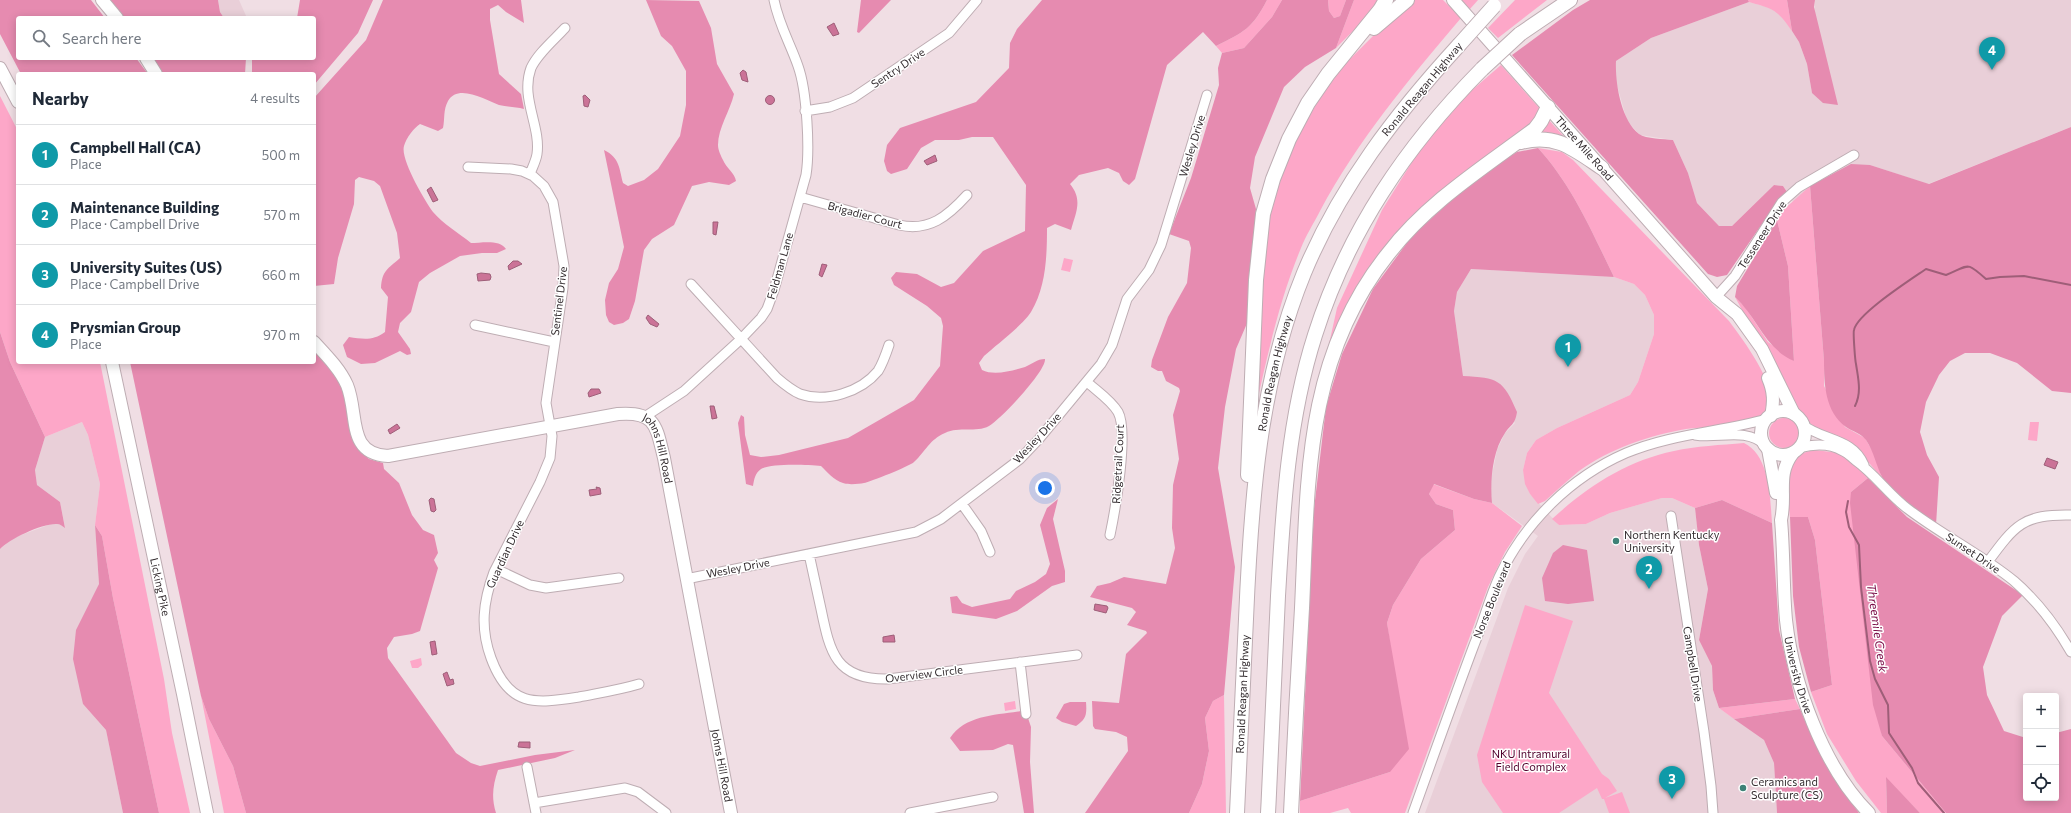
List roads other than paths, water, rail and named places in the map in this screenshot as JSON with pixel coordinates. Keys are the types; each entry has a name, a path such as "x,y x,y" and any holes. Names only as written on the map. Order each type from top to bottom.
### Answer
{"highway":[{"path":"1251,525 1248,450 1256,280 1263,214 1273,179 1288,139 1308,103 1349,48 1380,10 1386,0"},
{"path":"1349,48 1407,0"},
{"path":"1268,813 1285,492 1295,419 1314,336 1330,293 1347,254 1385,186 1432,123 1482,69 1520,34 1553,0"},
{"path":"1520,34 1570,0"},
{"name":"Ronald Reagan Highway","path":"1237,813 1251,525 1259,449 1270,385 1282,336 1305,273 1329,221 1363,162 1401,111 1497,3"},
{"path":"1291,813 1310,461 1319,397 1331,358 1348,318 1368,282 1387,254 1448,192 1535,129 1542,121 1548,107"},
{"path":"1516,143 1541,138 1561,142 1602,168"}],"main road":[{"path":"102,0 115,16"},
{"name":"Three Mile Road","path":"1453,0 1716,297 1737,314 1762,349 1794,414"},
{"path":"147,60 155,72"},
{"path":"0,68 16,98"},
{"name":"Three Mile Road","path":"1716,297 1724,311 1755,351 1769,379 1774,400 1769,417"},
{"name":"Johns Hill Road","path":"316,344 332,362 344,380 352,400 358,438 363,446 374,455 388,456 618,414 636,413 646,416 656,428 659,438 732,813"},
{"name":"Licking Pike","path":"112,364 207,813"},
{"path":"1786,412 1794,414 1803,425 1805,437 1796,450 1780,455 1766,447 1761,431 1769,417 1786,412"},
{"name":"University Drive","path":"1766,447 1781,520 1786,621 1798,678 1814,726 1831,760 1846,784 1868,813"},
{"name":"University Drive","path":"1781,520 1784,508 1782,474 1786,462 1796,450"}],"street":[{"name":"Feldman Lane","path":"646,416 684,391 741,340 758,322 771,299 800,197 808,156 801,75 781,28 774,0"},
{"name":"Sentry Drive","path":"805,111 830,107 853,98 949,33 977,0"},
{"path":"530,174 538,148 528,96 528,80 537,59 565,28"},
{"name":"Wesley Drive","path":"686,579 907,535 932,525 962,504 1029,450 1087,382 1109,352 1127,299 1149,270 1158,252 1207,95"},
{"name":"Tesseneer Drive","path":"1716,297 1735,276 1782,202 1799,188 1854,155"},
{"name":"Sentinel Drive","path":"468,168 513,169 530,174 544,186 553,202 563,254 563,282 546,403 551,427"},
{"name":"Brigadier Court","path":"800,197 899,225 915,227 929,225 941,220 967,195"},
{"path":"691,284 785,386 800,394 817,397 843,393 862,386 878,370 889,345"},
{"path":"474,325 554,342"},
{"name":"Ridgetrail Court","path":"1087,382 1115,407 1122,425 1117,499 1110,535"},
{"name":"Norse Boulevard","path":"1413,813 1495,588 1506,564 1529,528 1562,493 1598,467 1640,448 1708,430 1730,428 1769,417"},
{"name":"Sunset Drive","path":"1803,425 1822,436 1844,443 1861,457 1864,465"},
{"name":"Guardian Drive","path":"551,427 552,446 546,468 496,569 485,601 484,635 496,671 501,681 511,691 526,700 539,702 551,702 639,684"},
{"name":"Norse Boulevard","path":"1693,435 1709,437 1745,434 1758,439 1766,447"},
{"name":"Sunset Drive","path":"1796,450 1821,444 1832,446 1844,451 1864,465 1885,488 1908,509 1988,563 2025,592 2061,635 2071,652"},
{"path":"962,504 980,531 990,552"},
{"path":"1988,563 2010,535 2026,521 2041,516 2071,515"},
{"name":"Campbell Drive","path":"1671,516 1704,732 1711,786 1712,813"},
{"name":"Overview Circle","path":"809,554 828,645 839,662 855,674 869,679 888,679 1077,655"},
{"path":"496,569 530,585 546,588 619,578"},
{"path":"1020,662 1026,714"},
{"path":"527,767 536,813"},
{"path":"534,803 619,788 629,788 638,792 666,813"},
{"path":"910,813 993,797"}],"waterway":[{"name":"Threemile Creek","path":"1855,406 1859,390 1854,336 1854,330 1857,323 1864,315 1885,298 1926,269 1946,275 1968,266 1975,269 1986,279 2024,276 2071,285"},
{"name":"Threemile Creek","path":"1848,501 1846,512 1849,527 1859,545 1861,587 1870,661 1875,679 1888,705 1889,733 1912,768 1918,783 1944,813"}],"place":[{"name":"Prysmian Group","path":"1992,70"},
{"name":"Campbell Hall (CA)","path":"1568,367"},
{"name":"Northern Kentucky University","path":"1616,541"},
{"name":"Maintenance Building","path":"1649,589"},
{"name":"Ceramics and Sculpture (CS)","path":"1743,788"},
{"name":"University Suites (US)","path":"1672,799"}],"park label":[{"name":"NKU Intramural Field Complex","path":"1531,760"}]}
